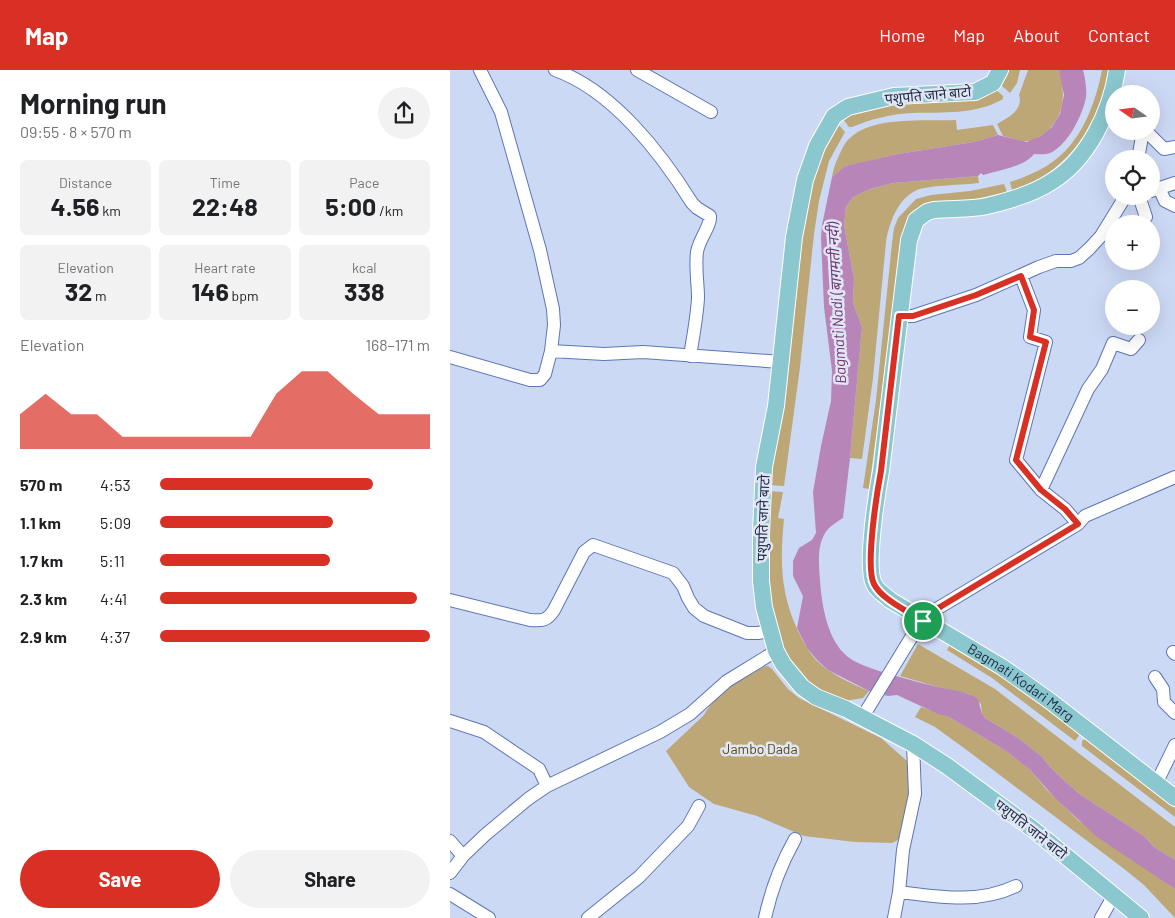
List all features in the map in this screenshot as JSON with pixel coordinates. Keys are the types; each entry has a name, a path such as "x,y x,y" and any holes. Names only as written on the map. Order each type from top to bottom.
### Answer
{"main road":[{"name":"पशुपति जाने बाटो","path":"1000,70 993,83 975,92 894,96 848,107 834,116 817,146 805,180 794,237 776,406 764,467 761,581 764,607 776,651 783,664 802,687 816,697 913,744 947,766 1034,830 1141,918"},
{"name":"Bagmati Kodari Marg","path":"1114,85 1117,70"},
{"name":"Bagmati Kodari Marg","path":"1105,122 1077,160 1052,182 1031,192 985,206 934,210 927,212 916,220 909,240 877,492 870,565 874,583 878,590 919,627 965,644 1002,667 1175,798"}],"street":[{"path":"450,357 530,380 540,380 546,374 554,325 553,310 540,250 501,112 480,70"},
{"path":"555,70 587,85 633,126 648,141 665,163 692,203 710,216 710,221 700,239 697,250 698,298 690,356"},
{"path":"637,70 711,112"},
{"path":"1154,140 1164,149 1175,147"},
{"path":"1160,188 1175,183"},
{"path":"1160,196 1165,201 1175,206"},
{"path":"899,316 913,316 976,295 1056,261 1070,261 1079,258 1101,236 1120,205"},
{"path":"1021,276 1034,310 1030,337 1046,342 1016,460 1041,490 1065,509 1078,524"},
{"path":"1041,490 1088,389 1102,369 1113,343 1130,349 1139,340"},
{"path":"551,350 604,354 644,352 781,362"},
{"path":"862,718 919,627 935,610 1078,524 1085,516 1175,477"},
{"path":"450,600 518,617 543,621 550,617 584,552 593,545 673,573 683,586 694,608 704,616 747,632 770,631"},
{"path":"450,873 463,856 485,834 547,786 660,732 690,714 727,681 776,651"},
{"path":"1155,677 1163,689 1164,702 1175,713"},
{"path":"450,721 484,732 540,769 547,786"},
{"path":"894,918 900,892 903,850 915,794 913,744"},
{"path":"1156,784 1175,745"},
{"path":"588,918 639,877 688,826 699,806"},
{"path":"765,918 777,878 795,839"},
{"path":"450,841 463,856"},
{"path":"900,892 973,898 1001,893 1016,886"},
{"path":"450,894 490,918"},
{"path":"1101,918 1114,895"}],"green space":[{"path":"1009,70 1020,70 1017,83 1010,93 1001,85"},
{"path":"1028,70 1059,70 1063,96 1060,113 1051,127 1044,134 1028,141 1003,136 997,124 1017,109 1020,100 1019,95"},
{"path":"1102,70 1109,70 1097,110 1078,144 1050,172 1012,190 1010,182 1034,173 1050,164 1065,152 1086,120 1096,95"},
{"path":"996,90 1003,96 1003,99 981,108 947,112 896,114 852,127 849,127 843,119 854,113 883,106"},
{"path":"956,120 957,130 993,125 998,135 974,142 898,154 845,166 832,177 844,145 859,131 871,126 900,121"},
{"path":"838,124 845,132 829,161 819,201 784,486 769,485 804,224 819,158"},
{"path":"978,176 979,183 939,186 917,190 905,199 892,219 886,242 873,378 862,459 850,458 862,327 853,303 854,278 844,225 846,207 853,197 870,189 893,183"},
{"path":"1004,184 1007,192 976,199 926,204 914,210 908,216 903,236 869,489 863,488 876,400 892,243 894,228 898,218 916,199"},
{"path":"768,491 783,492 778,518 784,519 783,576 788,603 798,631 816,660 841,678 869,691 863,698 845,701 827,694 801,676 785,652 768,590"},
{"path":"918,644 995,689 1175,827 1175,860 1154,847 1144,836 1078,793 1040,755 1018,738 985,718 982,715 981,704 969,694 900,676"},
{"path":"950,644 996,672 1080,734 1075,741 992,678 947,650"},
{"name":"Jambo Dada","path":"768,666 788,689 799,698 881,738 907,761 911,774 912,788 904,833 898,840 892,843 855,842 804,836 757,816 714,804 689,787 666,751 703,716 717,696 736,682"},
{"path":"921,707 949,717 1006,751 1030,770 1047,790 1079,821 1175,889 1175,918 1144,885 1123,868 935,727 915,717"},
{"path":"1085,739 1175,808 1175,817 1082,746 1082,741"}],"water":[{"name":"Bagmati Nadi (बागमती नदी)","path":"1059,70 1083,70 1086,94 1078,121 1068,137 1056,149 1048,154 1034,154 1018,165 983,175 981,173 978,176 893,183 870,189 853,197 846,207 844,225 854,278 853,303 862,327 843,518 828,529 820,547 819,568 822,601 830,632 841,650 848,657 865,666 974,696 978,699 985,718 1018,738 1040,755 1078,793 1144,836 1154,847 1175,860 1175,889 1097,837 1055,798 1030,770 1006,751 949,717 938,714 897,695 888,696 869,691 828,670 807,648 797,628 803,596 793,576 793,561 799,548 812,540 816,533 813,492 831,401 832,371 824,307 821,238 832,177 845,166 898,154 974,142 998,135 1027,142 1041,136 1052,127 1060,114 1064,95"}],"route":[{"path":"1021,276 1034,310 1030,337 1046,342 1016,460 1041,490 1065,509 1078,524 935,610 923,621 878,590 871,575 870,565 899,316 913,316 976,295 1021,276"}]}
